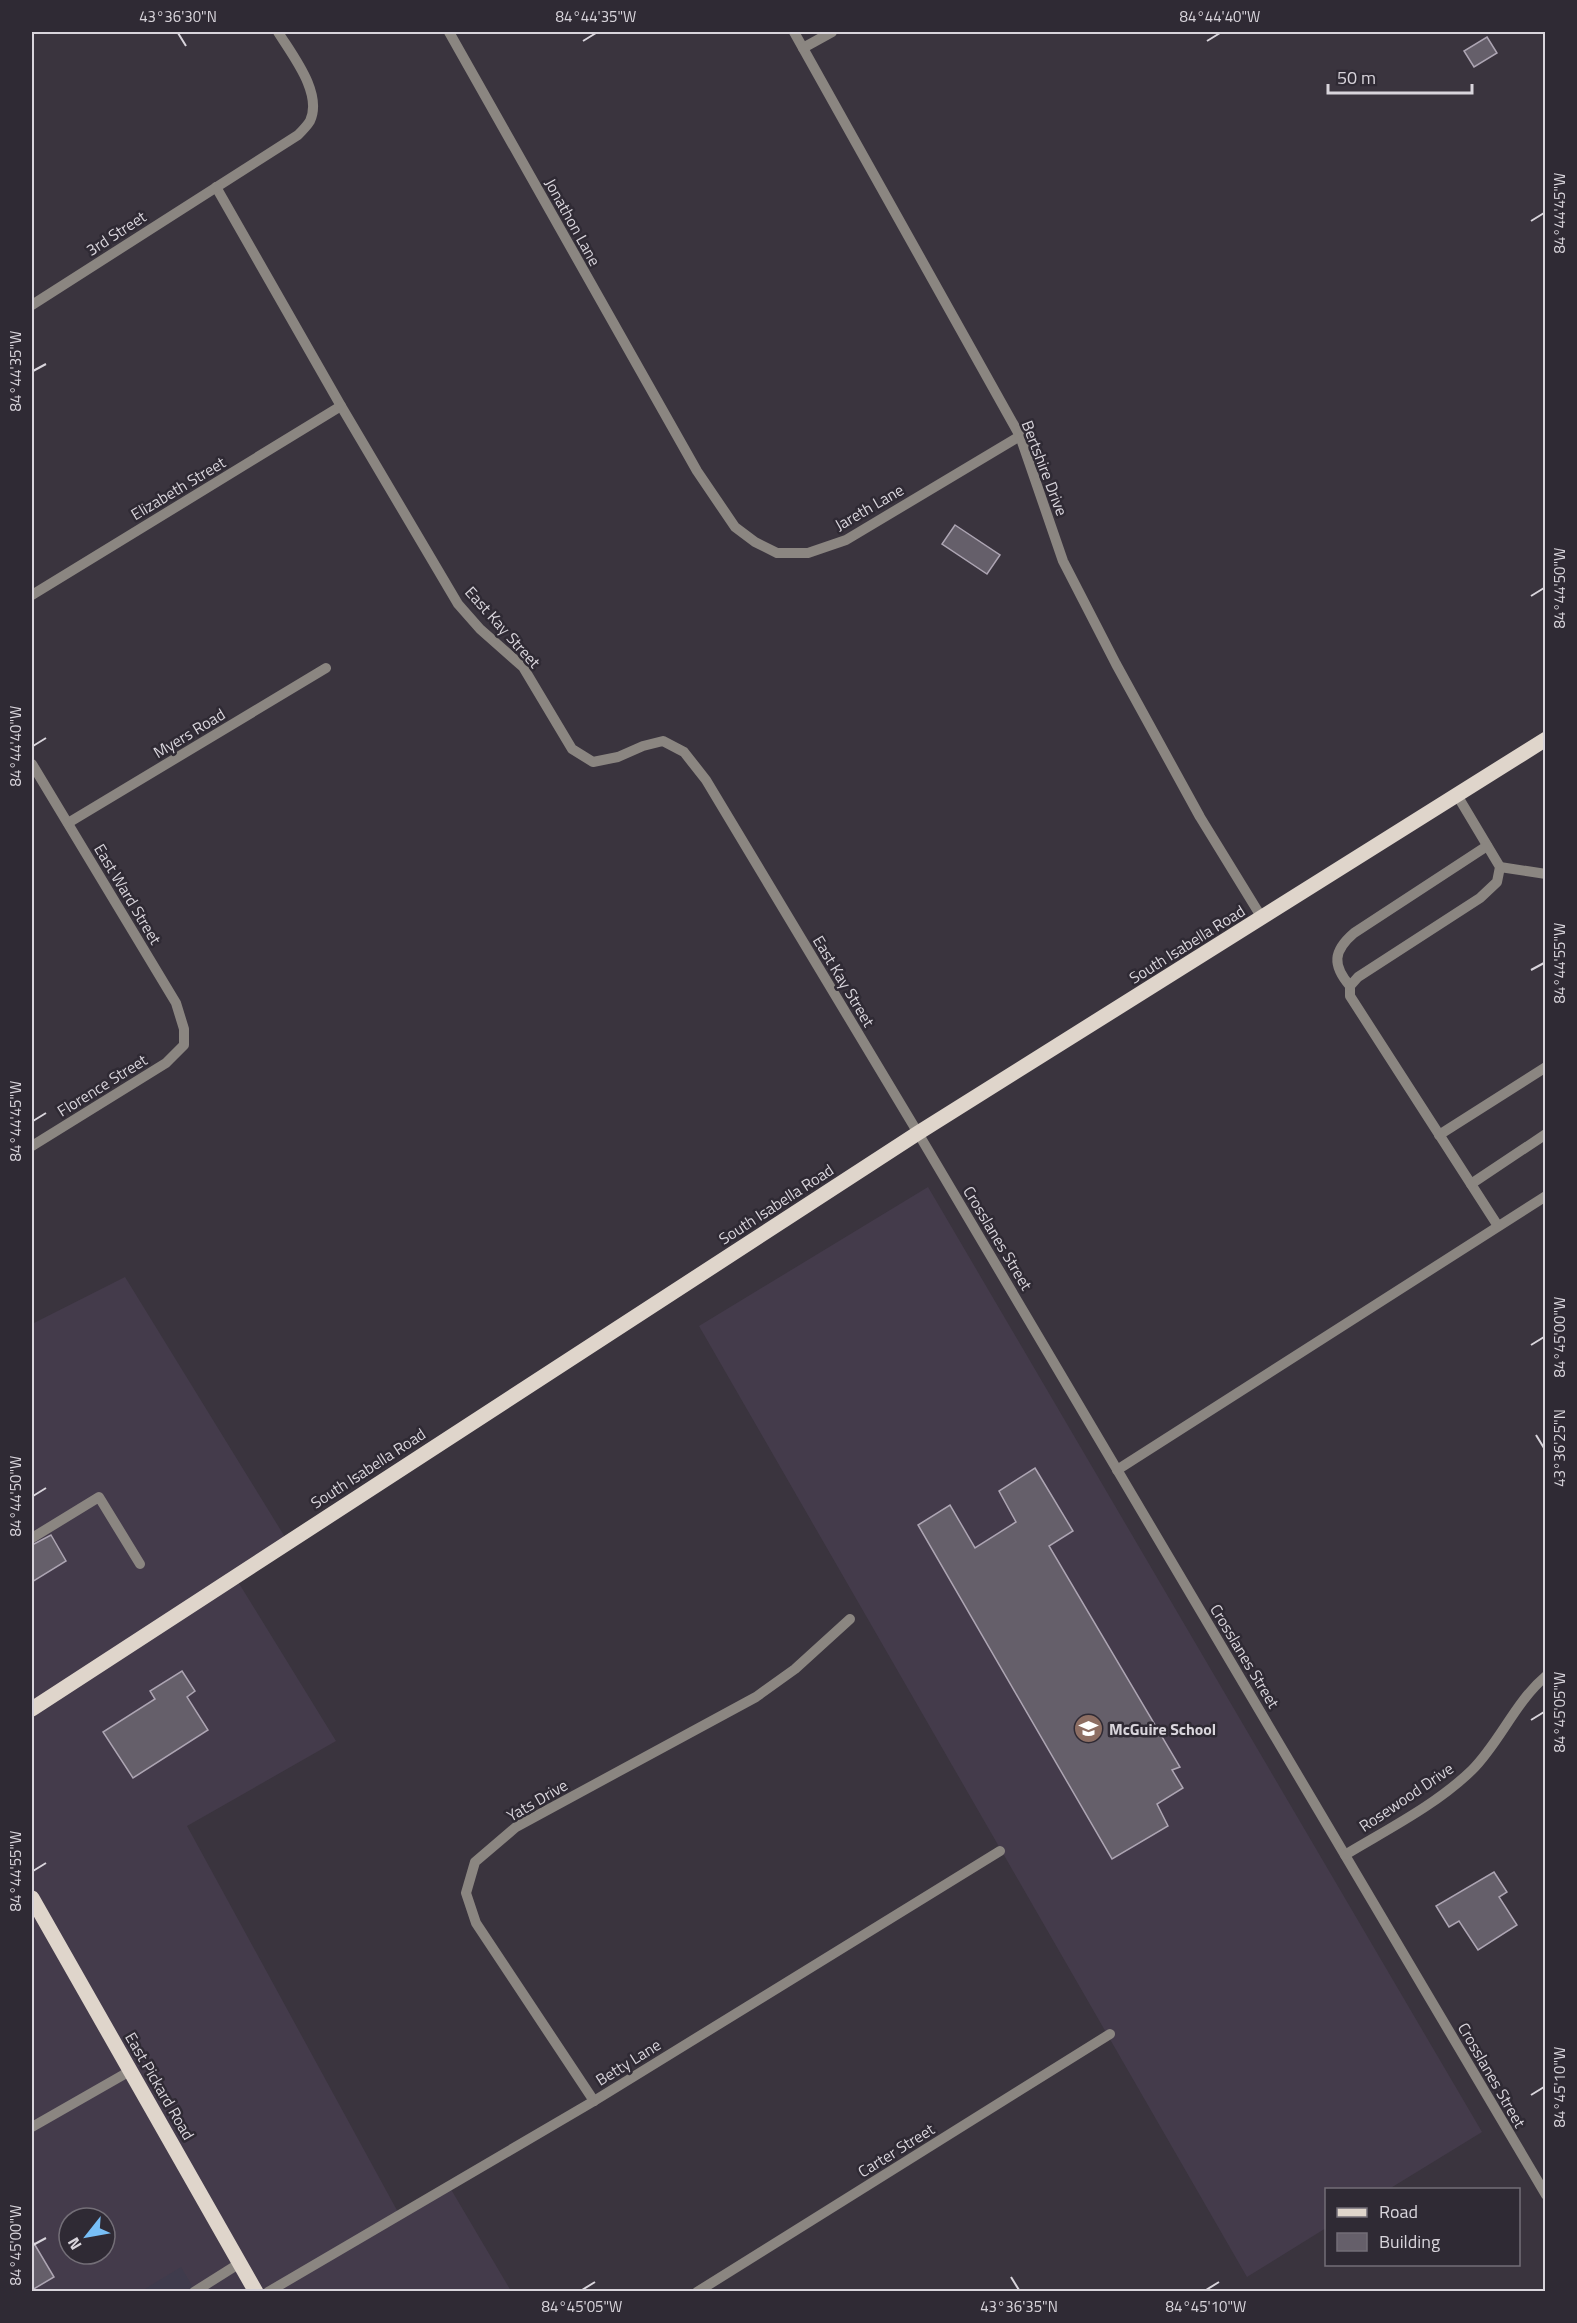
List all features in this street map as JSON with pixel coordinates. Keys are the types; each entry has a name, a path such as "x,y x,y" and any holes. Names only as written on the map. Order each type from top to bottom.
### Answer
{"main road":[{"name":"South Isabella Road","path":"32,1709 918,1132 1545,739"},
{"name":"East Pickard Road","path":"32,1898 256,2292"}],"street":[{"path":"216,187 298,135 309,122 314,100 308,83 278,32"},
{"name":"Jonathon Lane","path":"448,32 672,427"},
{"name":"Bertshire Drive","path":"794,32 1020,436 1063,561 1116,664 1200,817 1262,918"},
{"path":"803,48 832,32"},
{"name":"3rd Street","path":"32,305 216,187"},
{"name":"East Kay Street","path":"216,187 340,406 458,604 480,628 523,667 572,749 593,762 618,757 643,746 663,741 684,752 706,780 918,1132"},
{"name":"Elizabeth Street","path":"32,595 340,406"},
{"name":"Jareth Lane","path":"672,427 697,471 735,527 755,542 777,553 808,553 846,540 1020,436"},
{"name":"Myers Road","path":"68,823 326,668"},
{"name":"East Ward Street","path":"32,764 176,1003 184,1029 184,1045"},
{"path":"1350,986 1358,977 1480,898 1497,882 1500,867 1457,795"},
{"path":"1487,846 1354,933 1343,942 1337,952 1342,976 1350,986 1350,996 1498,1226"},
{"path":"1500,867 1545,874"},
{"name":"Florence Street","path":"32,1146 166,1063 184,1045"},
{"path":"1439,1135 1545,1066"},
{"name":"Crosslanes Street","path":"918,1132 1545,2195"},
{"path":"1471,1184 1545,1134"},
{"path":"1118,1470 1545,1196"},
{"path":"32,1538 99,1497 141,1564"},
{"name":"Yats Drive","path":"594,2101 476,1923 466,1893 475,1862 516,1827 756,1697 795,1669 850,1619"},
{"name":"Rosewood Drive","path":"1345,1855 1436,1799 1472,1770 1491,1747 1523,1699 1545,1676"},
{"name":"Betty Lane","path":"268,2292 594,2101 1000,1851"},
{"name":"Carter Street","path":"697,2292 1110,2034"},
{"path":"32,2127 130,2071"},
{"path":"194,2292 240,2263"}],"shaded area":[{"name":"McGuire School","path":"928,1187 1482,2132 1391,2188 1325,2188 1325,2229 1247,2277 699,1326"},
{"path":"125,1277 288,1542 235,1577 336,1741 187,1826 399,2214 449,2186 511,2291 32,2292 32,1324"},
{"path":"181,2267 195,2291 140,2292"}],"building":[{"path":"1487,37 1497,53 1474,67 1464,51"},
{"path":"955,525 1000,555 987,574 942,544"},
{"path":"1035,1468 1073,1531 1049,1546 1180,1767 1172,1770 1183,1788 1157,1804 1168,1826 1112,1859 918,1525 950,1505 975,1548 1016,1522 999,1491"},
{"path":"51,1535 66,1561 32,1582 32,1545"},
{"path":"182,1671 195,1691 187,1697 208,1730 133,1778 103,1732 155,1699 150,1691"},
{"path":"1494,1872 1507,1892 1499,1897 1517,1925 1478,1950 1459,1921 1449,1927 1436,1906"},
{"path":"32,2240 54,2277 32,2290"}],"place":[{"name":"McGuire School","path":"1088,1729"}]}
